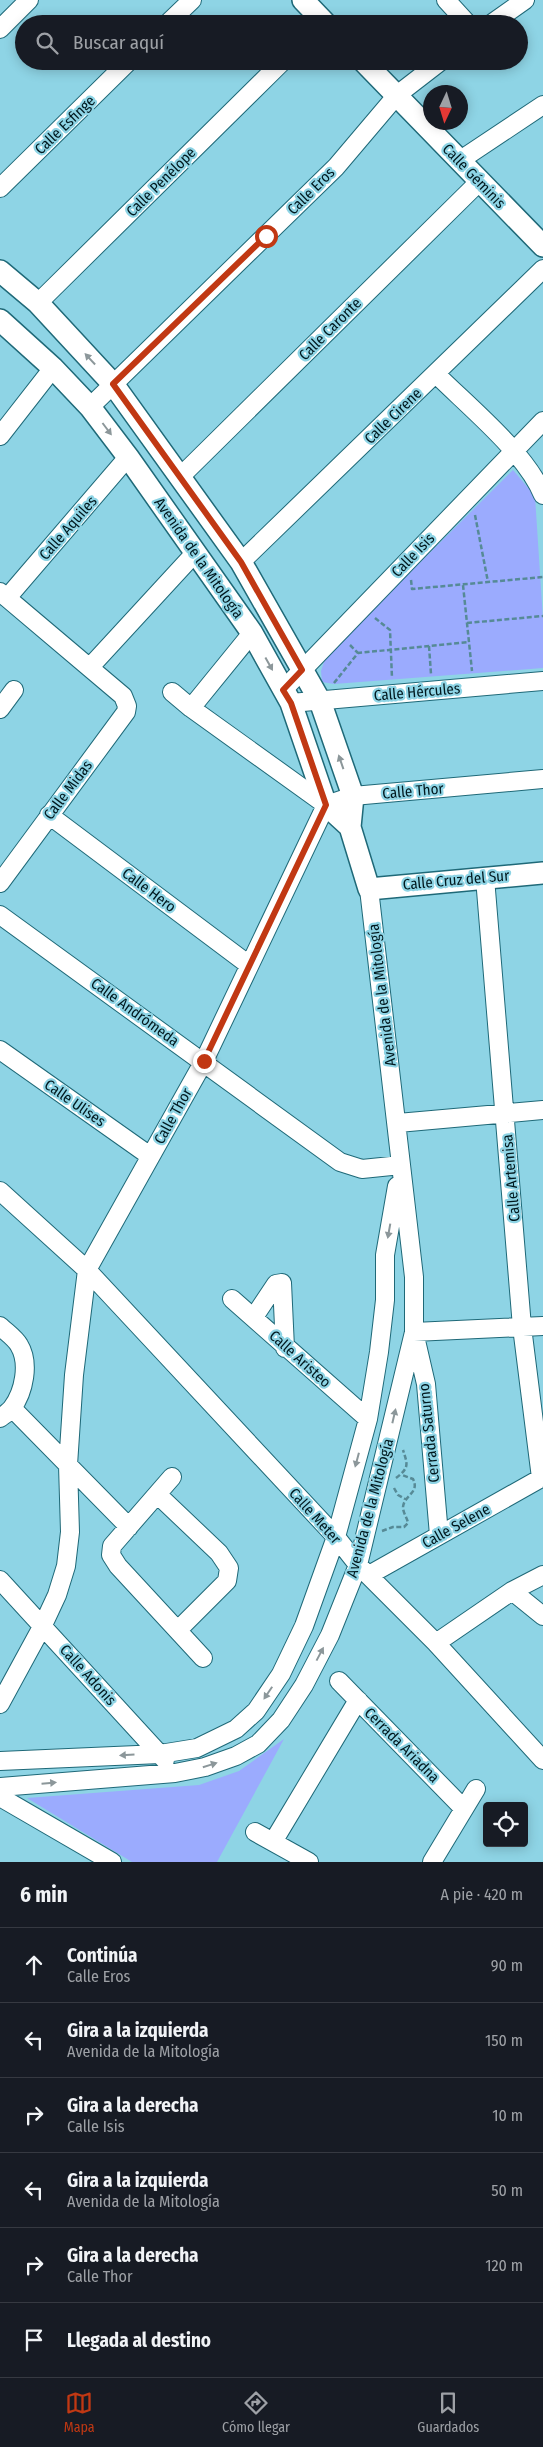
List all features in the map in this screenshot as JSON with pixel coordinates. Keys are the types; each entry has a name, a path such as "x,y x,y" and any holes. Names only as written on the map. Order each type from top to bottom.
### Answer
{"street":[{"path":"0,29 29,0"},
{"path":"177,15 192,0"},
{"path":"303,0 317,15"},
{"path":"446,0 460,15"},
{"path":"504,15 525,0"},
{"name":"Calle Esfinge","path":"0,188 120,70"},
{"name":"Calle Penélope","path":"38,303 274,70"},
{"name":"Calle Géminis","path":"372,70 479,182 539,236"},
{"name":"Calle Eros","path":"90,407 336,167 397,95 429,70"},
{"path":"459,161 543,105"},
{"name":"Calle Caronte","path":"181,476 479,182"},
{"name":"Calle Cirene","path":"241,562 543,269"},
{"name":"Avenida de la Mitología","path":"0,271 38,303 113,384 241,562 320,701 353,796 350,827 369,889 398,1123 414,1277 414,1332 365,1538 363,1570 304,1684 281,1720 258,1744 236,1756 205,1767 175,1773 0,1787"},
{"name":"Avenida de la Mitología","path":"0,320 53,368 90,407 128,457 252,633 287,697 326,805 350,827"},
{"path":"0,436 53,368"},
{"path":"436,374 513,452 539,485 543,495"},
{"name":"Calle Isis","path":"287,697 302,670 543,421"},
{"name":"Calle Aquiles","path":"3,595 128,457"},
{"path":"3,595 90,667 195,553"},
{"path":"191,708 252,633"},
{"name":"Calle Midas","path":"0,883 126,712 127,706 123,696 90,667"},
{"name":"Calle Hércules","path":"287,697 320,701 543,681"},
{"path":"0,709 14,690"},
{"path":"172,692 191,708 326,805"},
{"name":"Calle Thor","path":"87,1270 204,1061 326,805 353,796 543,779"},
{"name":"Calle Hero","path":"49,815 249,965"},
{"name":"Calle Cruz del Sur","path":"369,889 543,873"},
{"name":"Calle Artemisa","path":"485,878 522,1327 542,1478"},
{"name":"Calle Andrómeda","path":"0,915 204,1061 340,1162 362,1168 401,1165"},
{"name":"Calle Ulises","path":"0,1050 150,1156"},
{"path":"398,1123 543,1110"},
{"name":"Avenida de la Mitología","path":"0,1761 160,1754 197,1748 236,1729 256,1711 281,1674 304,1626 336,1537 368,1419 384,1309 385,1255 401,1165"},
{"name":"Calle Meter","path":"0,1191 87,1270 336,1537 363,1570 436,1643 543,1760"},
{"path":"0,1704 57,1595 66,1566 70,1532 68,1465 74,1375 87,1270"},
{"path":"254,1317 276,1284 282,1283 285,1348"},
{"name":"Calle Aristeo","path":"232,1299 254,1317 285,1348 368,1419"},
{"path":"0,1326 19,1344 24,1364 24,1379 6,1413 68,1465 129,1527"},
{"path":"414,1332 543,1326"},
{"name":"Cerrada Saturno","path":"414,1332 426,1384 438,1535"},
{"path":"172,1478 112,1546 110,1555 203,1658"},
{"name":"Calle Selene","path":"363,1570 438,1535 542,1478"},
{"path":"158,1495 219,1553 229,1568 227,1581 178,1630"},
{"path":"436,1643 512,1591 543,1575"},
{"name":"Calle Adonis","path":"0,1580 160,1754 175,1773"},
{"path":"512,1591 543,1616"},
{"name":"Cerrada Ariadna","path":"339,1681 464,1809"},
{"path":"273,1842 358,1700"},
{"path":"432,1862 476,1789"},
{"path":"0,1797 112,1862"},
{"path":"255,1832 309,1862"}],"path":[{"path":"472,495 488,582"},
{"path":"409,560 412,589 543,577"},
{"path":"463,585 473,687"},
{"path":"363,607 390,630 393,694"},
{"path":"468,623 543,616"},
{"path":"320,701 358,653 469,642"},
{"path":"429,646 433,691"},
{"path":"403,1443 402,1448 407,1462 402,1475 397,1478 394,1487 398,1494 405,1499"},
{"path":"365,1538 393,1527 400,1528 406,1526 408,1520 403,1506 405,1499 413,1492 415,1484 410,1477 402,1475"}],"shaded area":[{"path":"513,470 535,496 543,620 543,668 334,684 322,682 321,671 326,656"},
{"path":"284,1739 217,1862 132,1862 27,1798 199,1785 239,1771"}],"route":[{"path":"204,1061 326,805 291,703 283,690 302,670 241,562 113,384 266,236"}]}
